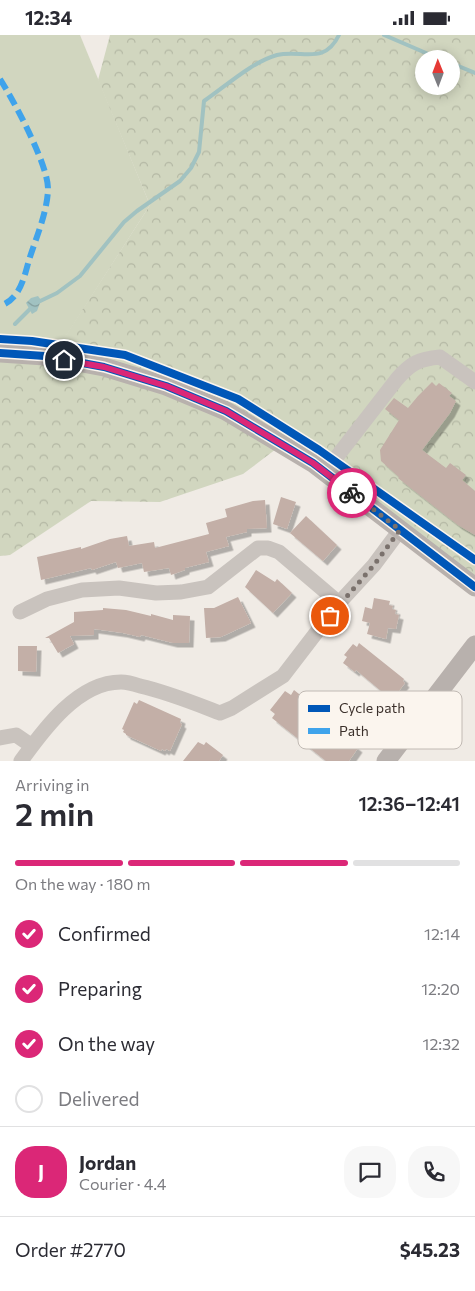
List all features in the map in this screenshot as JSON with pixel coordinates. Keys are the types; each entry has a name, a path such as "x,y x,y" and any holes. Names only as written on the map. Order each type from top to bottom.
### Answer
{"main road":[{"path":"0,353 45,357 104,367 166,386 226,411 313,463 475,587"},
{"path":"440,691 475,645"},
{"path":"386,761 395,749"}],"street":[{"path":"325,472 401,375 422,359 440,357 475,381"},
{"path":"22,761 32,746 64,710 78,697 96,686 121,682 156,689 220,713 232,708 283,676 339,603 374,565 400,530"},
{"path":"20,612 47,599 82,590 120,588 156,593 181,592 208,587 258,548 268,548 278,552 339,603"},
{"path":"0,738 16,735 32,746"}],"green space":[{"path":"0,35 80,35 150,205 48,364 0,357"},
{"path":"110,35 475,35 475,580 276,449 243,474 160,502 91,501 10,555 0,556 0,357 48,363 150,205 98,80"}],"water":[{"path":"38,296 41,300 37,311 32,314 26,303 31,298"}],"building":[{"path":"432,382 436,386 439,383 452,393 449,396 456,401 450,413 422,450 446,468 450,463 466,475 462,480 475,491 475,535 458,525 398,478 381,461 380,450 399,420 385,409 394,398 408,408"},
{"path":"281,497 296,502 287,529 273,524"},
{"path":"265,500 267,528 247,529 247,532 226,537 229,546 206,552 209,562 185,568 185,570 171,575 169,568 144,572 142,563 118,568 116,562 92,570 91,568 41,580 37,557 81,547 81,549 110,539 127,536 129,546 154,542 155,548 209,534 206,523 227,517 225,509 253,501"},
{"path":"306,516 337,545 323,561 290,533"},
{"path":"256,570 275,582 277,579 292,593 273,613 245,587"},
{"path":"238,597 251,623 221,637 206,638 204,608 214,608"},
{"path":"374,598 390,601 389,605 393,606 392,609 396,610 395,614 399,615 396,629 388,628 386,639 367,634 370,623 362,621 365,607 372,609"},
{"path":"103,608 126,610 151,616 151,614 173,620 173,615 190,616 189,643 173,643 141,635 140,637 94,629 94,635 70,636 74,644 58,653 49,638 45,638 74,622 74,612 103,610"},
{"path":"359,643 404,679 405,683 399,691 381,691 356,670 355,672 343,663 347,657 344,655 353,644 357,647"},
{"path":"18,646 37,646 36,672 18,671"},
{"path":"294,690 298,693 298,739 272,718 275,714 270,710 285,691 291,695"},
{"path":"139,700 181,719 180,723 182,724 170,751 162,749 161,751 123,732 124,730 122,729 134,702 137,704"},
{"path":"198,742 204,745 206,742 223,755 219,761 183,761"},
{"path":"311,749 357,749 349,761 326,761"}],"waterway":[{"path":"36,303 57,293 80,276 124,222 180,181 191,168 199,152 204,101 268,58 286,54 319,53 333,45 339,35"},
{"path":"384,35 419,50"},
{"path":"460,67 475,73"},
{"path":"15,324 31,308"}],"marked path":[{"path":"0,79 22,117 37,150 47,179 48,190 43,216 23,281 17,293 7,303 0,306"}],"cycle path":[{"path":"0,339 32,341 125,355 238,399 319,450 475,560"},
{"path":"0,353 45,356 104,367 166,386 226,411 313,463 475,587"}],"way so far":[{"path":"330,616 339,603 374,565 400,530 352,493"}],"route":[{"path":"64,360 104,367 166,386 226,411 313,463 352,493"}]}
